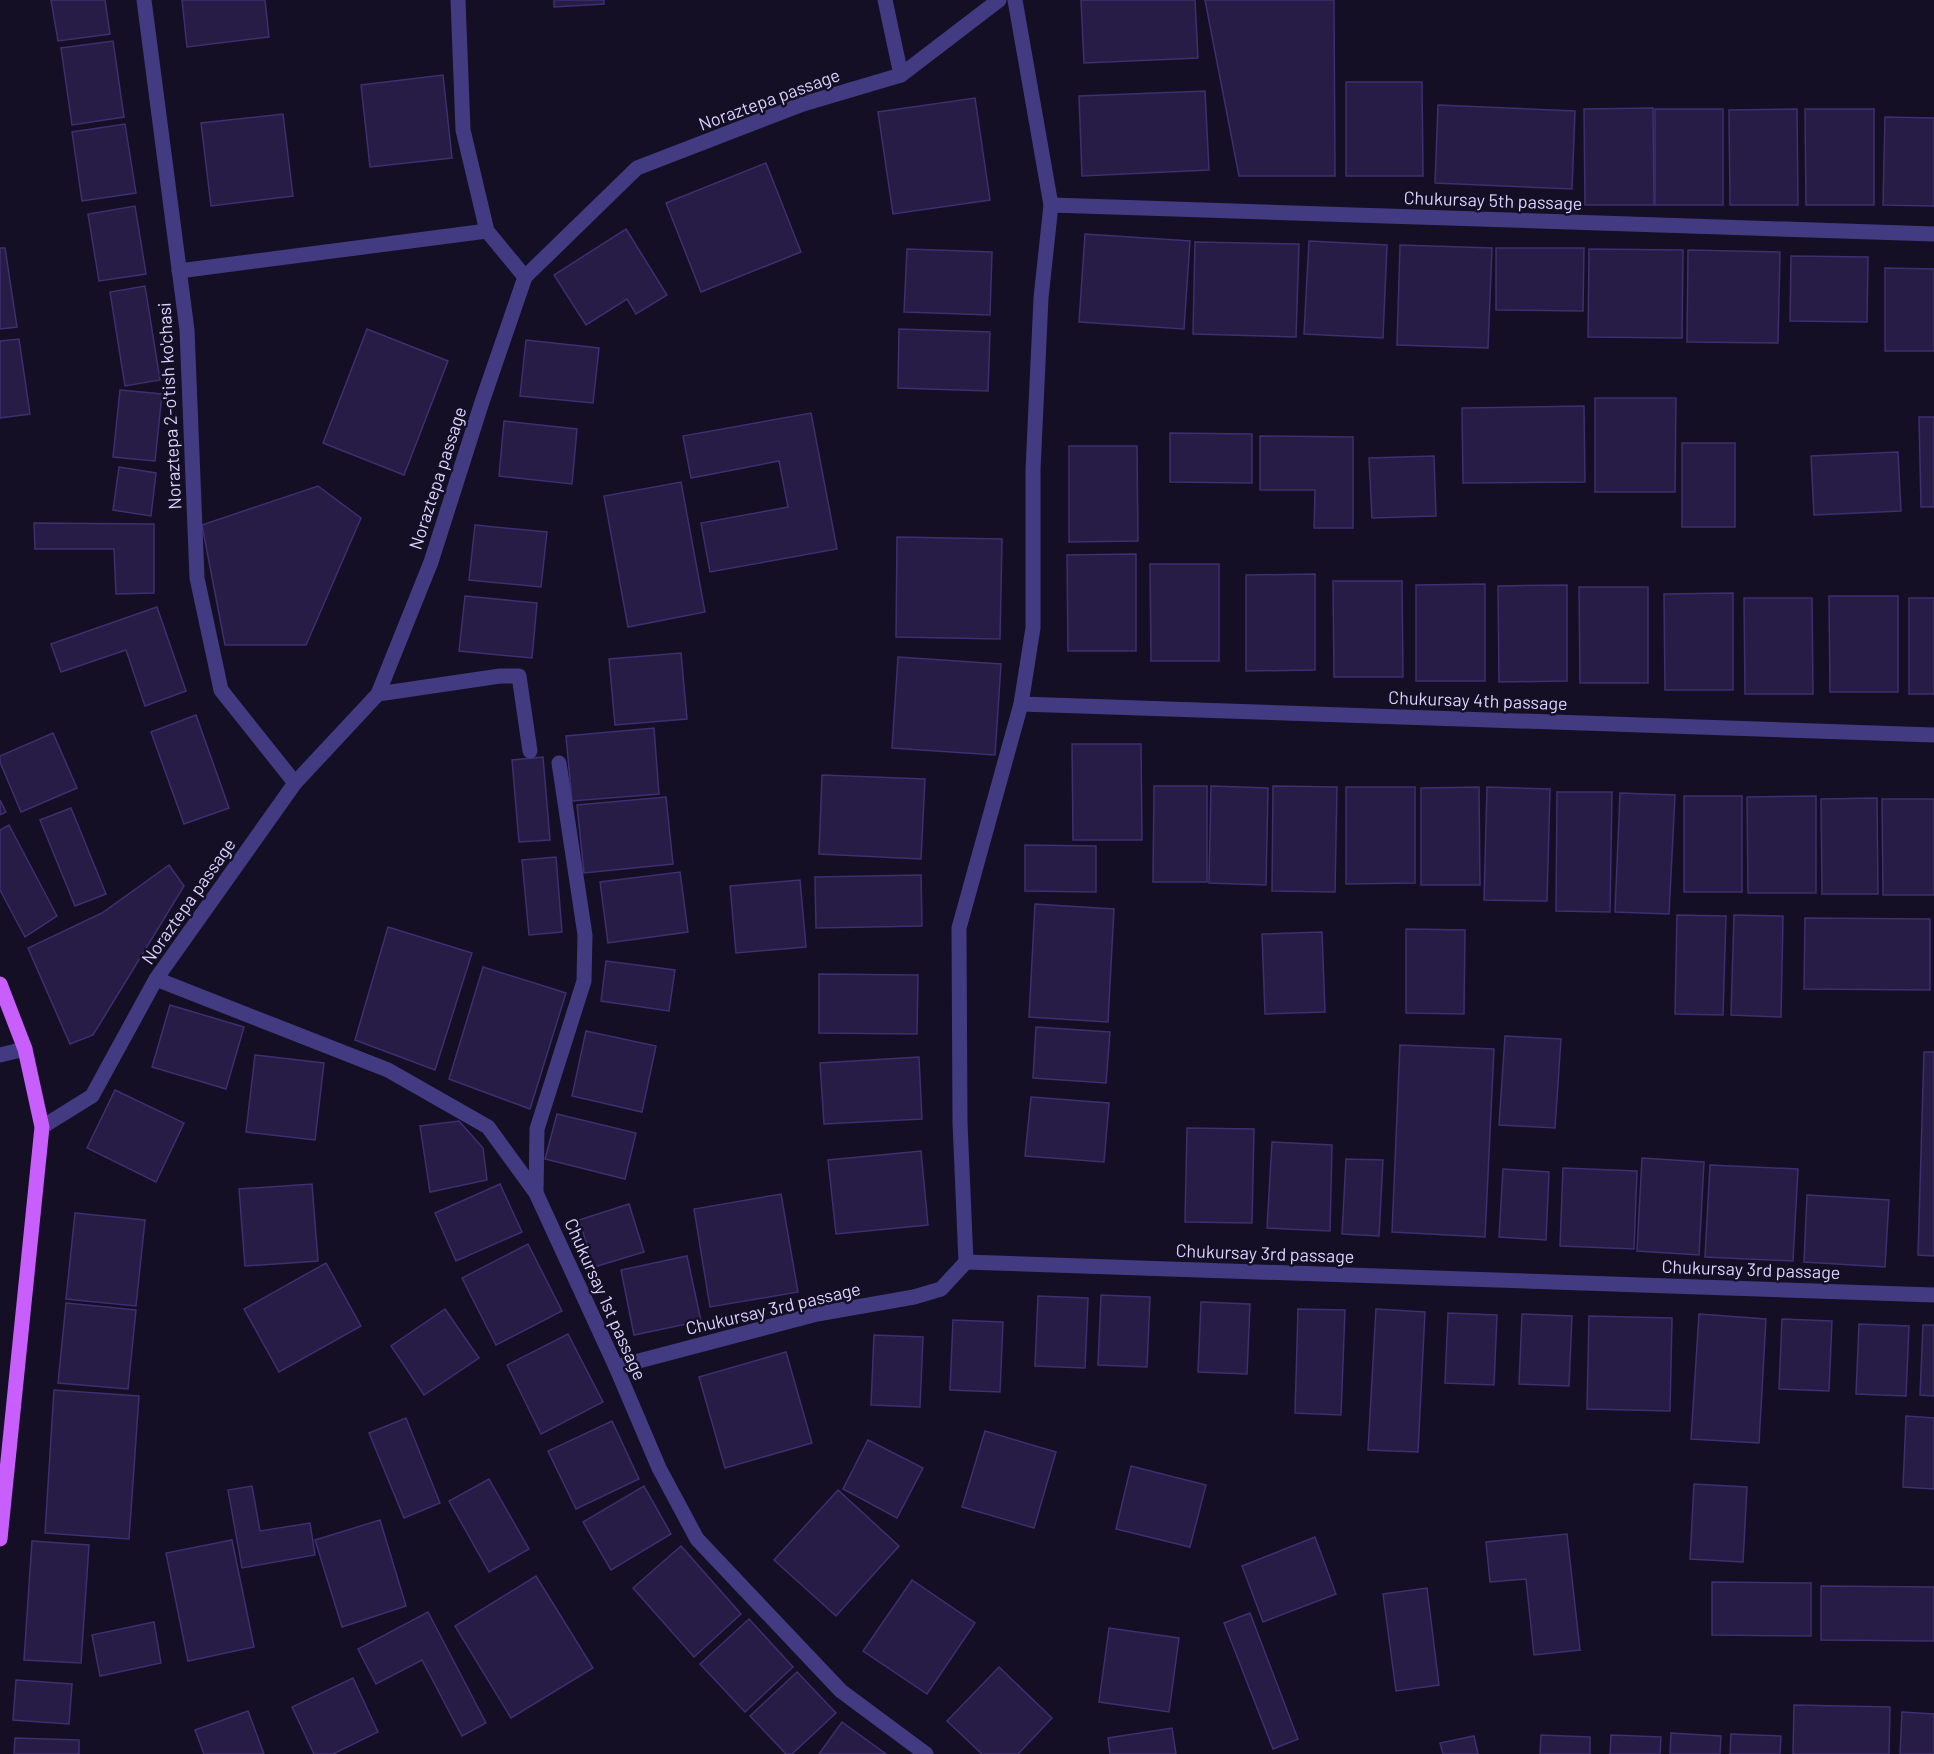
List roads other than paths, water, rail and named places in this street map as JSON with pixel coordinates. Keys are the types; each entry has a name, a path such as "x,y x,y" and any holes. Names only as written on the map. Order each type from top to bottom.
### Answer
{"main road":[{"path":"0,984 25,1049 42,1127 0,1539"}],"street":[{"name":"Noraztepa 2-o'tish ko'chasi","path":"144,0 187,330 197,578 221,690 295,783"},
{"path":"458,0 463,129 487,231 525,277"},
{"path":"885,0 901,75"},
{"name":"Noraztepa passage","path":"42,1127 92,1096 156,980 295,783 378,694 431,562 525,277 637,168 803,104 901,75 999,0"},
{"path":"966,1262 960,1123 959,928 1021,704 1033,628 1033,470 1041,298 1051,205 1016,0"},
{"name":"Chukursay 5th passage","path":"1051,205 1934,234"},
{"path":"179,271 487,231"},
{"path":"378,694 500,676 519,676 530,750"},
{"name":"Chukursay 4th passage","path":"1021,704 1934,735"},
{"path":"536,1193 537,1129 584,981 585,935 559,763"},
{"name":"Chukursay 1st passage","path":"156,980 388,1070 488,1127 536,1193 616,1367 659,1468 697,1539 841,1691 926,1754"},
{"path":"0,1055 25,1049"},
{"name":"Chukursay 3rd passage","path":"616,1367 817,1314 914,1297 941,1289 966,1262 1934,1295"}]}
